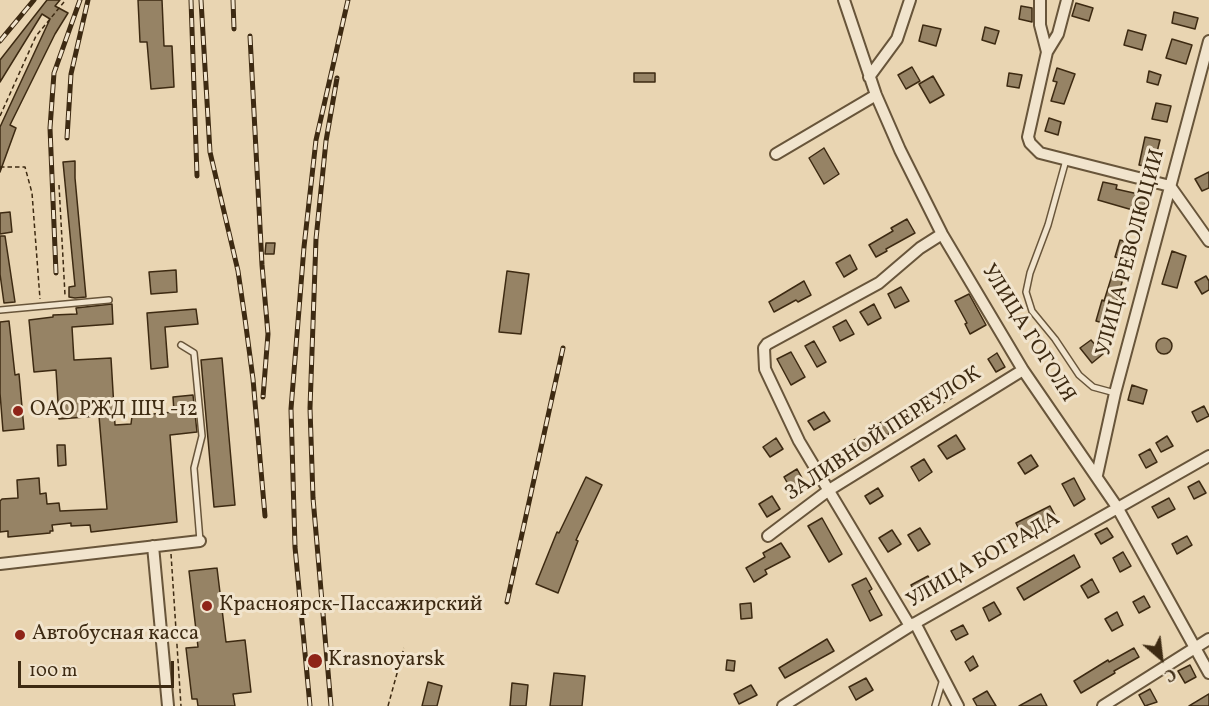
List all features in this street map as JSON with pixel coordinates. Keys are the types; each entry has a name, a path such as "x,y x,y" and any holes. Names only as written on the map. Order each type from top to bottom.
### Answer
{"street":[{"name":"УЛИЦА ГОГОЛЯ","path":"844,0 876,95 900,150 942,234 1023,370 1117,507 1209,673"},
{"path":"869,77 897,39 910,0"},
{"path":"1040,0 1040,25 1047,52"},
{"path":"1067,0 1058,34 1047,52 1028,137 1034,149 1040,153 1170,186 1209,241"},
{"name":"УЛИЦА РЕВОЛЮЦИИ","path":"1097,475 1115,393 1209,41"},
{"path":"1197,83 1209,76"},
{"path":"776,154 876,95"},
{"path":"942,234 920,248 879,283 767,344 764,348 765,369 799,441 912,625 958,706"},
{"name":"ЗАЛИВНОЙ ПЕРЕУЛОК","path":"768,536 829,490 1023,370"},
{"name":"УЛИЦА БОГРАДА","path":"783,706 912,625 1209,456"},
{"path":"0,564 200,541"},
{"path":"153,546 168,706"},
{"path":"1103,706 1209,639"}],"lane":[{"path":"1066,160 1026,292 1032,310 1079,375 1093,387 1115,393"},
{"path":"0,310 109,300"},
{"path":"181,345 194,354 202,436 194,468 200,541"},
{"path":"935,706 943,679"}],"path":[{"path":"0,116 36,36 64,2"},
{"path":"0,167 25,167 32,193 40,306"},
{"path":"59,185 66,304"},
{"path":"170,544 182,706"},
{"path":"388,706 404,648"}],"building":[{"path":"47,0 60,0 55,6 68,13 55,34 10,125 16,128 0,172 0,127 50,19 42,14 0,82 0,60"},
{"path":"138,0 162,0 164,46 172,46 174,87 151,89 147,42 140,42"},
{"path":"1076,3 1093,8 1089,21 1072,16"},
{"path":"1021,6 1032,8 1032,22 1019,19"},
{"path":"1174,12 1198,18 1195,29 1172,23"},
{"path":"923,25 941,29 936,46 919,41"},
{"path":"985,27 999,31 995,44 982,40"},
{"path":"1128,30 1146,35 1142,50 1124,45"},
{"path":"1172,39 1192,45 1186,64 1166,58"},
{"path":"912,67 920,81 906,89 898,75"},
{"path":"1057,68 1075,74 1064,104 1051,101 1057,82 1053,81"},
{"path":"1149,71 1161,75 1158,85 1147,82"},
{"path":"634,73 655,73 655,82 634,82"},
{"path":"1009,73 1022,75 1019,88 1007,86"},
{"path":"933,76 944,95 930,103 919,84"},
{"path":"1156,103 1171,106 1167,122 1152,119"},
{"path":"1049,118 1061,122 1058,135 1045,131"},
{"path":"1145,137 1160,140 1153,168 1139,165"},
{"path":"824,148 839,174 824,184 809,158"},
{"path":"75,161 86,297 75,298 69,297 69,287 75,286 63,162"},
{"path":"1209,172 1209,188 1202,191 1195,179"},
{"path":"1103,182 1117,185 1116,189 1147,196 1143,213 1098,200"},
{"path":"10,212 12,232 0,234 0,213"},
{"path":"907,219 915,233 876,257 869,245 893,231 891,228"},
{"path":"0,236 5,236 15,302 4,303 0,274"},
{"path":"1120,240 1134,244 1129,261 1115,257"},
{"path":"266,243 275,243 274,254 265,254"},
{"path":"1172,251 1186,256 1177,288 1162,284"},
{"path":"850,255 857,269 844,277 836,263"},
{"path":"176,270 177,292 151,294 149,272"},
{"path":"507,271 529,274 521,334 499,332"},
{"path":"1113,272 1124,275 1110,325 1096,321"},
{"path":"1206,276 1209,281 1209,290 1202,294 1195,282"},
{"path":"804,281 811,295 774,312 769,302"},
{"path":"901,287 909,301 895,308 888,294"},
{"path":"969,294 986,325 970,334 965,324 967,323 955,301"},
{"path":"112,304 113,324 72,327 74,360 111,358 115,425 131,424 132,416 174,412 173,397 193,395 197,432 170,435 177,522 91,532 90,525 71,526 71,523 52,525 53,531 50,533 8,537 8,531 0,532 0,501 18,498 17,480 39,478 40,494 46,493 47,504 59,503 60,511 107,509 99,416 59,419 56,370 34,372 29,320 53,317 53,315 77,314 76,308"},
{"path":"874,304 881,318 868,325 860,312"},
{"path":"196,309 198,324 165,327 168,367 151,369 147,313"},
{"path":"846,320 854,334 840,341 833,327"},
{"path":"9,321 15,375 19,374 24,429 3,431 0,393 0,322"},
{"path":"1164,338 1172,346 1164,354 1156,346"},
{"path":"1091,340 1103,354 1092,363 1080,348"},
{"path":"814,341 826,362 817,367 805,346"},
{"path":"791,352 805,377 791,385 777,359"},
{"path":"997,353 1005,367 996,372 988,359"},
{"path":"222,358 235,505 214,507 201,360"},
{"path":"944,384 952,398 939,405 931,391"},
{"path":"1132,385 1147,390 1143,404 1128,400"},
{"path":"916,402 923,414 910,422 903,410"},
{"path":"1204,406 1209,416 1197,422 1192,412"},
{"path":"824,412 830,421 814,430 808,421"},
{"path":"888,418 895,430 884,437 877,425"},
{"path":"863,435 869,447 856,454 849,443"},
{"path":"956,435 965,449 947,459 938,446"},
{"path":"1167,436 1173,446 1161,452 1156,443"},
{"path":"776,438 783,449 770,457 763,447"},
{"path":"57,445 65,445 66,465 58,466"},
{"path":"1150,449 1157,462 1146,468 1139,455"},
{"path":"1031,455 1038,466 1025,474 1018,463"},
{"path":"924,459 932,472 919,481 911,467"},
{"path":"797,469 805,483 792,491 784,477"},
{"path":"586,477 602,485 576,540 578,541 558,593 536,584 557,532 559,533"},
{"path":"1074,478 1085,499 1074,506 1062,484"},
{"path":"1199,481 1206,493 1194,499 1188,487"},
{"path":"878,488 883,496 870,504 865,496"},
{"path":"772,496 780,509 767,517 759,504"},
{"path":"1169,498 1175,509 1158,518 1152,507"},
{"path":"1050,506 1057,519 1022,536 1016,523"},
{"path":"822,518 842,554 829,562 808,526"},
{"path":"920,528 930,544 918,551 908,535"},
{"path":"1107,528 1113,537 1101,544 1095,534"},
{"path":"892,530 901,544 888,552 879,538"},
{"path":"1187,536 1192,545 1177,554 1172,544"},
{"path":"781,543 790,557 765,570 767,574 754,582 746,568 765,557 763,553"},
{"path":"1123,552 1131,566 1120,572 1113,558"},
{"path":"1074,555 1080,567 1024,600 1017,588"},
{"name":"Красноярск-Пассажирский","path":"217,568 226,642 245,640 251,692 233,694 235,706 198,706 197,699 192,699 186,648 198,647 189,571"},
{"path":"928,576 935,589 918,598 911,585"},
{"path":"866,578 872,589 869,591 882,615 870,621 852,585"},
{"path":"1092,579 1099,592 1088,598 1081,586"},
{"path":"1144,596 1150,607 1139,613 1133,602"},
{"path":"994,602 1001,614 989,621 983,608"},
{"path":"751,603 752,618 741,619 740,604"},
{"path":"1117,612 1123,625 1112,631 1105,619"},
{"path":"963,625 968,634 956,640 951,631"},
{"path":"827,639 834,651 785,678 779,668"},
{"path":"1134,648 1139,657 1081,693 1074,681 1108,660 1109,662"},
{"path":"973,656 978,666 970,671 965,662"},
{"path":"727,660 735,661 734,671 726,670"},
{"path":"1190,665 1196,677 1185,683 1178,671"},
{"path":"554,673 585,676 582,706 550,706"},
{"path":"866,678 873,690 856,700 849,687"},
{"path":"428,682 442,686 437,706 422,706"},
{"path":"512,683 528,685 526,706 510,706"},
{"path":"751,685 757,695 739,704 734,694"},
{"path":"1150,689 1157,702 1145,706 1139,695"},
{"path":"987,691 996,706 977,706 973,699"},
{"path":"1041,694 1047,706 1019,706"},
{"path":"1209,694 1209,706 1189,706"}],"railway":[{"path":"0,41 34,0"},
{"path":"56,273 50,128 54,73 80,0"},
{"path":"67,138 71,74 88,0"},
{"path":"191,0 197,176"},
{"path":"201,0 210,152 238,271 253,379 265,516"},
{"path":"233,0 234,29"},
{"path":"310,706 295,547 291,409 304,247 316,140 348,0"},
{"path":"250,36 262,265 268,334 263,397"},
{"path":"331,706 313,498 310,408 316,239 326,141 337,78"},
{"path":"507,602 563,348"}],"place":[{"name":"ОАО РЖД ШЧ -12","path":"18,411"},
{"name":"Красноярск-Пассажирский","path":"207,606"},
{"name":"Автобусная касса","path":"20,635"},
{"name":"Krasnoyarsk","path":"315,661"}]}
